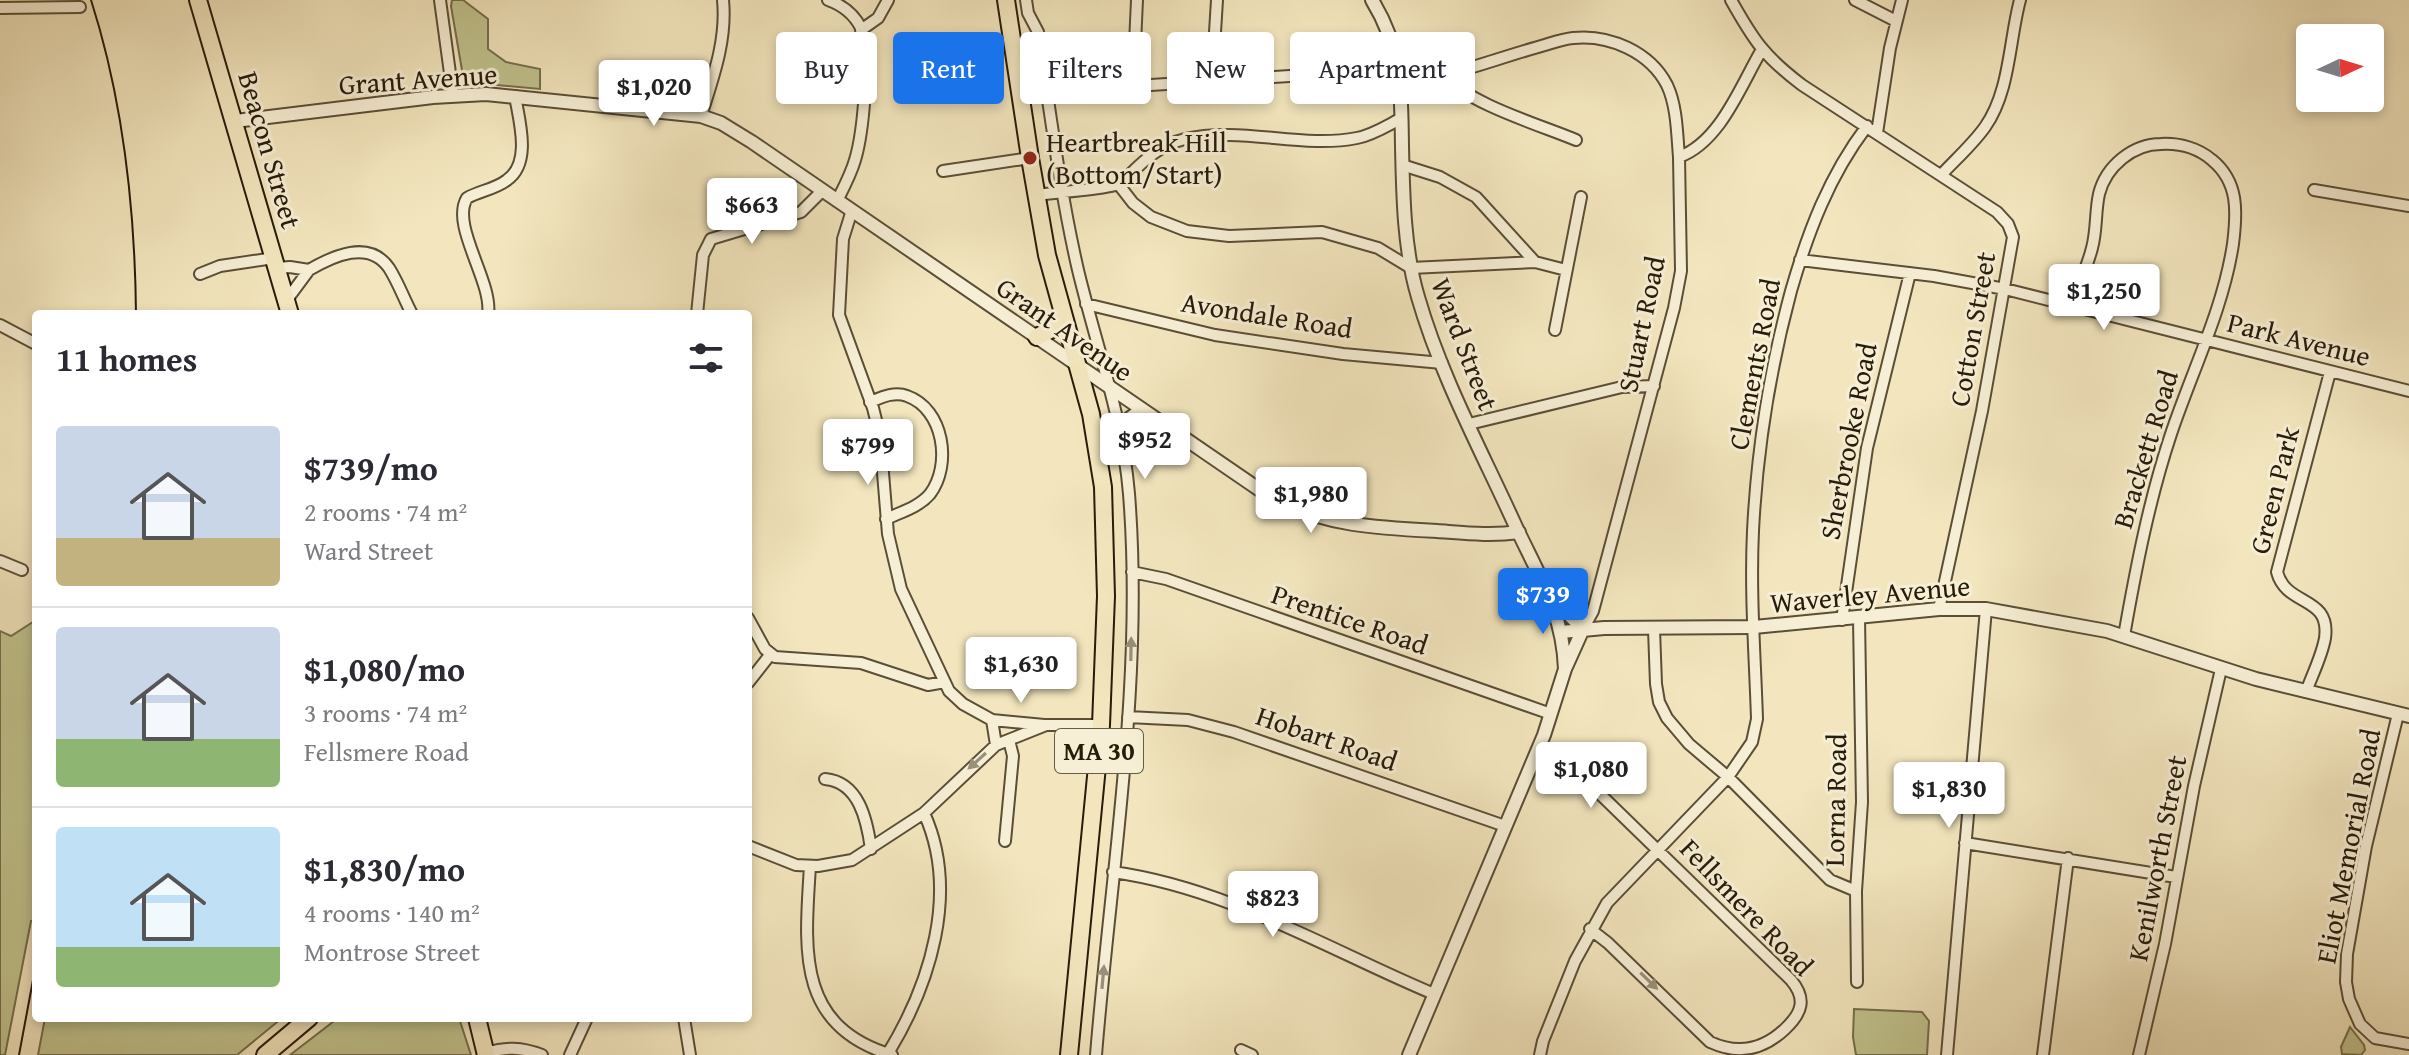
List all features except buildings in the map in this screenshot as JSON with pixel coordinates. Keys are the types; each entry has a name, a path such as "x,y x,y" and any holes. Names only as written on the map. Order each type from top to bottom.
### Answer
{"main road":[{"name":"Beacon Street","path":"198,0 288,308"},
{"name":"MA 30","path":"1007,7 1047,255 1094,424 1103,487 1106,596 1101,725 1069,1055"},
{"path":"1037,337 1052,329 1063,315"},
{"path":"265,1055 304,1022"},
{"path":"478,1022 486,1054"}],"street":[{"path":"440,0 453,95"},
{"path":"701,116 721,46 725,24 723,0"},
{"path":"828,0 846,10 861,30 865,53 860,131 854,162 837,201"},
{"path":"861,30 882,14 888,0"},
{"path":"1136,32 1137,0"},
{"path":"1215,32 1217,0"},
{"name":"Ward Street","path":"1372,0 1388,32"},
{"name":"Cotton Street","path":"1731,0 1761,51 1802,85 1997,212 2008,224 2013,237 1980,424 1939,609"},
{"path":"1855,0 1896,21"},
{"path":"1877,133 1902,0"},
{"path":"1942,174 1985,126 1995,109 2020,0"},
{"path":"1007,7 1026,5 1038,32 1063,191 1086,304 1119,426 1129,493 1132,572 1128,717 1096,1055"},
{"path":"0,8 80,7"},
{"name":"Stuart Road","path":"1475,67 1573,38 1615,42 1636,51 1655,68 1667,86 1675,113 1681,271 1654,386 1593,611 1583,629"},
{"path":"1679,157 1692,152 1724,116 1761,51"},
{"name":"Grant Avenue","path":"235,121 453,95 515,96 701,116 721,123 752,142 1273,499 1320,519 1380,528 1490,534 1519,532"},
{"path":"488,310 486,289 472,254 462,210 467,198 506,181 516,169 521,141 515,96"},
{"path":"1475,96 1576,140"},
{"name":"Ward Street","path":"1402,104 1402,165 1411,268 1428,329 1551,597 1561,632 1565,669"},
{"path":"1036,195 1119,185 1144,158 1183,139 1204,136 1351,139 1402,118"},
{"name":"Clements Road","path":"1540,1055 1560,995 1590,929 1607,903 1728,777 1752,742 1757,719 1753,530 1772,372 1800,260 1824,197 1852,146 1867,126"},
{"name":"Brackett Road","path":"2069,304 2093,245 2100,193 2110,172 2125,157 2146,145 2186,146 2208,157 2221,169 2231,185 2236,204 2233,242 2223,291 2169,438 2150,503 2124,636"},
{"path":"943,171 1030,158"},
{"path":"1402,165 1440,177 1476,197 1535,262"},
{"path":"1119,185 1133,203 1151,217 1187,231 1229,236 1322,232 1378,248 1411,268 1535,262 1566,270"},
{"path":"2314,190 2409,206"},
{"path":"697,310 703,255 711,239 795,214 806,208 822,191"},
{"path":"1555,330 1581,197"},
{"path":"852,210 843,239 839,315 870,402 883,458 886,519 901,589 945,682 959,701 992,720 1046,725 1101,725"},
{"path":"288,308 309,270 339,255 358,251 370,254 389,268 410,310"},
{"name":"Park Avenue","path":"1800,260 1910,273 2005,289 2409,391"},
{"path":"200,274 220,266 276,263 309,270"},
{"name":"Sherbrooke Road","path":"1842,620 1867,448 1910,273"},
{"name":"Avondale Road","path":"1086,304 1215,335 1343,354 1442,363"},
{"path":"0,325 32,342"},
{"name":"Green Park","path":"2306,692 2325,640 2325,621 2321,612 2312,605 2288,593 2279,582 2277,572 2330,372"},
{"path":"1469,424 1622,387 1654,386"},
{"path":"870,402 895,394 916,400 934,420 943,452 937,481 929,495 910,509 886,519"},
{"path":"1119,426 1141,410"},
{"path":"0,561 22,570"},
{"name":"Prentice Road","path":"1132,572 1166,579 1551,714"},
{"name":"Ward Street","path":"1409,1055 1538,749 1565,669 1583,629 1551,597"},
{"name":"Waverley Avenue","path":"1561,632 1583,629 1754,627 1939,609 1986,609 2082,624 2221,669 2404,715"},
{"path":"1947,1055 1986,609"},
{"name":"Lorna Road","path":"1857,982 1856,891 1862,802 1859,618"},
{"path":"752,625 770,655 781,659 861,663 928,685 945,682"},
{"path":"1654,629 1656,684 1663,710 1689,744 1728,777 1830,880 1856,891"},
{"path":"752,678 770,655"},
{"name":"Kenilworth Street","path":"2139,1055 2221,669"},
{"name":"Eliot Memorial Road","path":"2404,715 2366,846 2347,954 2346,982 2349,999 2360,1024 2375,1038 2409,1044"},
{"name":"Hobart Road","path":"1128,717 1188,720 1234,732 1505,826"},
{"path":"992,720 996,745"},
{"path":"752,848 787,863 810,866 852,860 924,813 996,745 1046,725"},
{"path":"1005,841 1013,756 1009,740"},
{"name":"Fellsmere Road","path":"1538,749 1567,762 1791,980 1801,997 1800,1012 1783,1032 1764,1047 1744,1052 1724,1049 1710,1042 1590,929"},
{"path":"825,779 840,781 854,796 869,831 871,849"},
{"path":"810,866 806,948 816,994 830,1017 847,1034 890,1055 913,1012 934,942 939,902 937,851 924,813"},
{"path":"1965,843 2176,877"},
{"path":"2043,1055 2068,858"},
{"path":"1113,872 1152,879 1247,909 1434,994"},
{"path":"570,1055 585,1022"},
{"path":"685,1022 690,1055"},
{"path":"486,1054 504,1048 521,1048 542,1055"}],"green space":[{"path":"452,0 463,0 488,19 488,49 506,62 540,69 540,89 464,82"},
{"path":"32,623 32,921 5,1055 0,1055 0,631 11,636"},
{"path":"1854,1009 1922,1012 1929,1021 1927,1055 1856,1055"},
{"path":"44,1022 277,1022 237,1055 38,1055"},
{"path":"333,1022 460,1022 471,1055 290,1055"},
{"path":"2350,1027 2364,1045 2361,1055 2342,1054 2341,1047"}],"tram line":[{"path":"91,0 111,76 125,155 136,310"},
{"path":"19,1055 32,985"}],"place":[{"name":"Heartbreak Hill (Bottom/Start)","path":"1030,158"}]}
